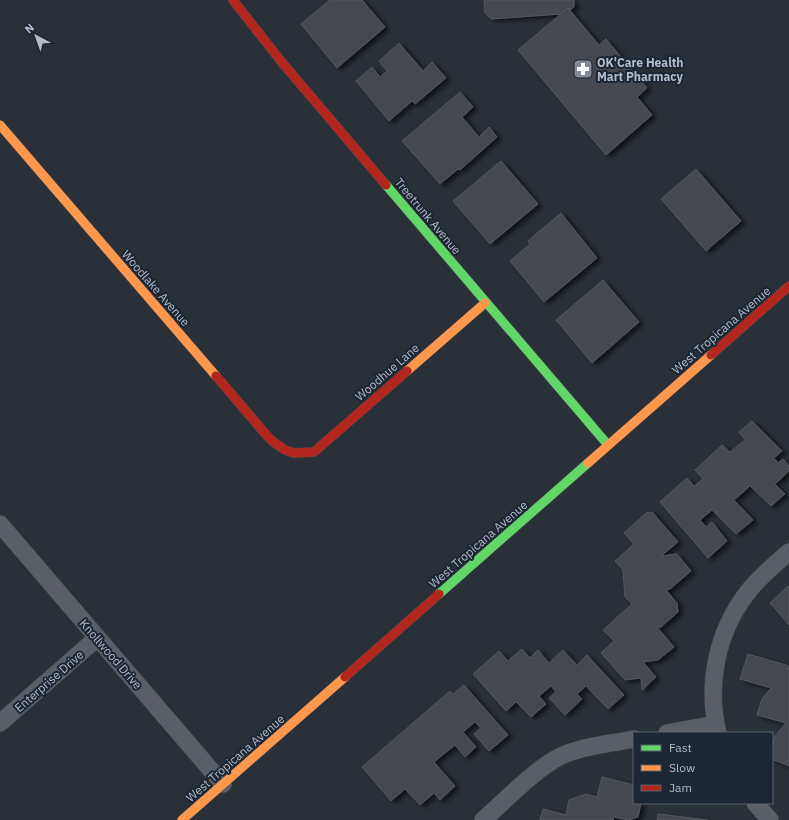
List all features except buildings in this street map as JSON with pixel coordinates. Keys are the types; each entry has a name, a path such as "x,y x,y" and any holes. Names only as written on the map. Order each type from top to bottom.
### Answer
{"street":[{"name":"Treetrunk Avenue","path":"234,0 280,60 485,303 608,445"},
{"name":"Woodlake Avenue","path":"0,124 269,438 287,452 302,454"},
{"name":"West Tropicana Avenue","path":"182,820 789,286"},
{"name":"Woodhue Lane","path":"302,454 314,452 485,303"},
{"name":"Knollwood Drive","path":"0,524 223,784"},
{"path":"677,732 717,728 713,701 713,678 717,656 724,633 734,612 747,593 762,576 789,552"},
{"name":"Enterprise Drive","path":"0,724 97,638"},
{"path":"484,820 534,776 559,758 575,751 633,739"},
{"path":"756,804 770,820"}],"traffic: fast":[{"path":"386,185 608,445"},
{"path":"439,594 588,463"}],"traffic: slow":[{"path":"0,125 216,376"},
{"path":"407,371 485,303"},
{"path":"588,463 711,355"},
{"path":"182,820 345,677"}],"traffic: jam":[{"path":"233,0 280,60 386,185"},
{"path":"711,355 789,286"},
{"path":"216,376 269,438 285,450 294,453 314,452 407,371"},
{"path":"345,677 439,594"}],"place":[{"name":"OK'Care Health Mart Pharmacy","path":"583,69"}]}
